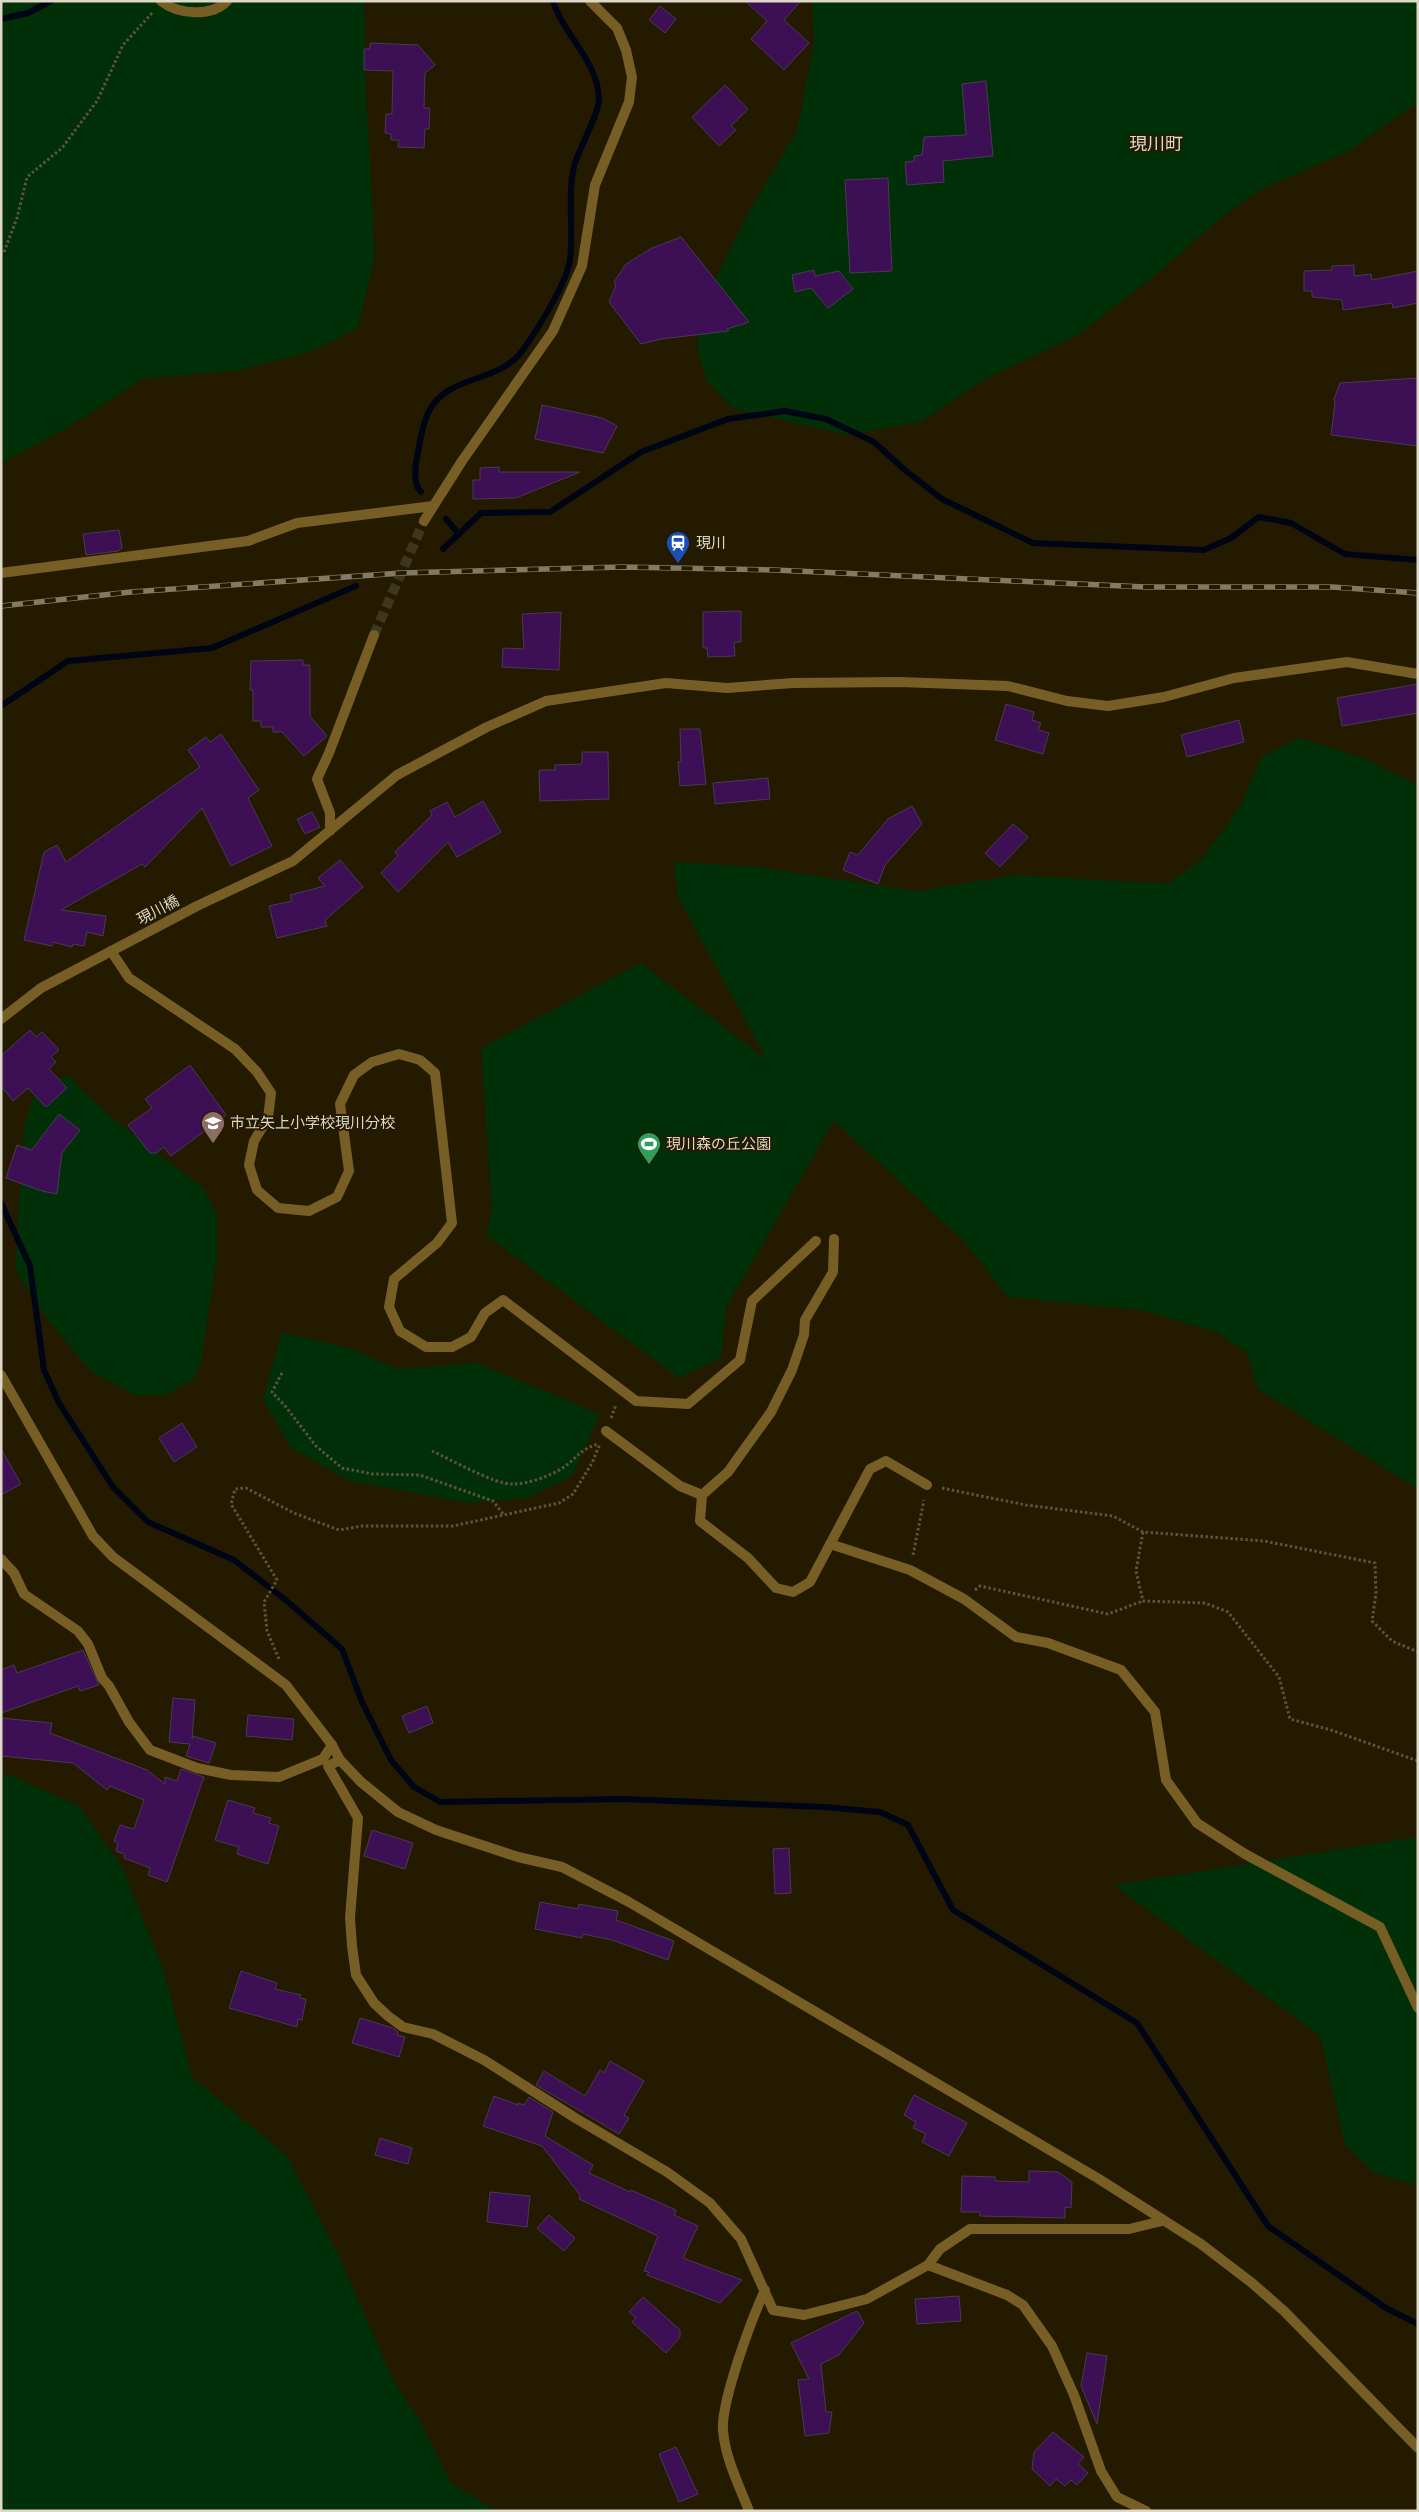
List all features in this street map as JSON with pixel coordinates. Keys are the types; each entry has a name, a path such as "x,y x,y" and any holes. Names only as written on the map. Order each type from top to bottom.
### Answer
{"street":[{"path":"162,2 176,10 204,13 227,1"},
{"path":"424,521 553,331 582,266 595,185 629,102 632,77 626,50 617,28 590,1"},
{"path":"1,574 248,541 297,523 433,506"},
{"path":"330,831 330,813 317,779 329,753 374,635"},
{"name":"現川橋","path":"1,1019 41,988 197,906 293,861 397,775 487,727 546,701 599,691 666,683 727,688 793,683 900,682 1008,686 1066,702 1108,706 1164,697 1234,678 1346,662 1418,674"},
{"path":"111,951 129,978 235,1049 257,1072 271,1093 268,1118 254,1141 249,1165 257,1190 278,1208 309,1211 337,1197 349,1171 340,1104 354,1075 372,1062 399,1054 420,1060 435,1073 452,1223 437,1243 394,1279 389,1307 400,1331 426,1346 452,1347 471,1337 485,1313 504,1300 636,1401 688,1404 740,1360 752,1300 816,1241"},
{"path":"834,1239 833,1272 805,1320 804,1334 792,1370 771,1412 728,1472 702,1495 700,1521 748,1558 776,1588 793,1592 810,1582 870,1469 886,1462 927,1485"},
{"path":"1,1375 93,1536 113,1556 286,1686 332,1744 340,1760 361,1782 398,1812 436,1830 518,1857 562,1867 629,1902 1099,2179 1162,2221 1201,2244 1252,2282 1418,2448"},
{"path":"606,1431 680,1486 702,1495"},
{"path":"830,1544 910,1570 964,1599 1016,1637 1048,1643 1121,1670 1156,1712 1166,1780 1197,1823 1245,1854 1380,1927 1418,2008"},
{"path":"1,1559 14,1573 24,1594 78,1631 88,1644 102,1678 110,1686 129,1722 150,1750 197,1768 231,1775 279,1777 324,1759 332,1744"},
{"path":"340,1760 328,1766 358,1818 350,1918 356,1975 374,2003 403,2027 434,2034 484,2060 577,2119 667,2172 710,2203 741,2239 773,2310 804,2315 867,2299 928,2265 940,2249 970,2229 1129,2229 1162,2221"},
{"path":"928,2265 1007,2294 1023,2305 1052,2346 1074,2395 1101,2471 1117,2498 1146,2511"},
{"path":"749,2511 732,2469 723,2430 727,2401 754,2314 765,2290"}],"path":[{"path":"4,252 17,218 27,177 62,148 97,101 122,45 162,2"},
{"path":"282,1373 272,1392 316,1446 342,1468 373,1474 420,1475 493,1501 504,1515"},
{"path":"286,1686 290,1679 267,1631 264,1602 277,1580 231,1504 235,1489 246,1488 294,1512 339,1530 362,1526 453,1526 559,1503 573,1494 592,1463 622,1391"},
{"path":"432,1451 488,1477 512,1484 536,1479 563,1468 584,1448 601,1443"},
{"path":"910,1570 927,1485 1026,1505 1113,1516 1143,1532 1264,1541 1376,1563 1376,1594 1372,1620 1392,1641 1418,1652"},
{"path":"1143,1532 1136,1571 1143,1601"},
{"path":"964,1599 980,1586 1108,1614 1143,1601 1205,1604 1228,1612 1280,1677 1290,1719 1331,1730 1418,1761"}],"green space":[{"path":"1,1 364,1 366,92 375,256 358,328 310,352 236,371 144,378 69,427 1,463"},
{"path":"812,1 1418,1 1418,102 1349,151 1266,187 1225,214 1159,272 1079,334 987,378 920,422 847,435 732,408 706,380 697,348 704,302 743,223 797,130 814,44"},
{"path":"1301,738 1363,758 1418,786 1418,1489 1258,1389 1247,1353 1216,1332 1141,1310 1008,1297 963,1240 834,1121 726,1307 721,1357 679,1378 486,1235 492,1210 481,1048 641,963 767,1060 678,897 674,862 757,867 916,891 1017,875 1168,884 1202,859 1240,807 1262,756"},
{"path":"68,1076 105,1112 203,1188 217,1214 217,1256 201,1363 193,1380 166,1395 136,1396 91,1371 49,1322 15,1269 24,1125 36,1090"},
{"path":"282,1332 352,1349 397,1369 477,1363 600,1414 572,1476 527,1498 468,1503 350,1481 290,1447 263,1399"},
{"path":"1,1774 13,1776 80,1807 122,1867 164,1971 192,2077 287,2156 338,2254 395,2384 420,2421 451,2483 497,2511 1,2511"},
{"path":"1418,1837 1418,2186 1375,2173 1345,2145 1320,2036 1114,1885"}],"building":[{"path":"745,1 801,1 784,20 809,43 784,70 751,39 767,21"},
{"path":"660,6 676,19 665,33 649,20"},
{"path":"370,43 418,45 435,65 425,73 424,108 430,108 429,129 425,129 424,148 398,147 399,140 391,140 391,134 385,133 386,114 392,114 393,71 364,70 364,49 370,49"},
{"path":"986,81 993,156 943,161 944,182 907,185 905,162 914,161 914,156 922,155 924,137 966,135 962,84"},
{"path":"725,85 748,109 731,126 736,130 719,146 692,117"},
{"path":"888,178 892,271 850,273 845,180"},
{"path":"681,237 749,322 727,329 729,331 661,339 641,344 609,302 616,285 614,282 626,264 652,248"},
{"path":"1354,265 1354,276 1371,274 1372,280 1418,271 1418,303 1393,308 1392,303 1343,310 1342,300 1312,297 1312,291 1304,291 1304,271 1332,270 1332,266"},
{"path":"814,270 815,276 839,271 853,289 828,308 811,288 795,292 792,275"},
{"path":"1418,378 1418,446 1331,435 1334,399 1340,383"},
{"path":"542,405 602,418 617,426 603,453 535,439"},
{"path":"499,467 499,472 580,472 516,498 473,499 473,480 480,480 480,468"},
{"path":"119,530 122,548 118,551 86,555 83,534"},
{"path":"741,611 741,642 734,642 735,656 708,657 707,648 703,648 703,612"},
{"path":"561,612 559,670 502,667 503,648 524,649 522,614"},
{"path":"303,660 303,665 310,665 310,716 327,736 304,756 282,732 273,732 273,727 261,727 261,721 253,721 253,690 250,690 251,661"},
{"path":"1418,684 1418,713 1342,726 1337,698"},
{"path":"1006,704 1034,712 1032,720 1041,723 1038,730 1049,733 1043,754 995,740"},
{"path":"1239,720 1244,742 1187,757 1181,735"},
{"path":"680,729 700,729 706,784 680,786 678,762 681,762"},
{"path":"221,734 259,790 248,798 272,846 231,866 202,808 145,867 142,864 61,910 106,916 103,936 87,932 84,946 73,944 72,947 53,942 52,946 24,940 44,852 57,845 66,862 200,767 188,750 206,737 210,742"},
{"path":"582,752 608,752 609,799 540,801 539,770 555,770 555,765 582,764"},
{"path":"768,778 770,799 715,804 713,783"},
{"path":"483,801 501,832 457,857 448,842 398,892 381,873 398,856 395,852 432,815 430,811 447,802 455,817"},
{"path":"912,806 922,824 885,865 878,884 843,870 850,852 858,855 888,819"},
{"path":"312,812 320,827 305,834 297,819"},
{"path":"1013,824 1028,837 1000,867 985,853"},
{"path":"340,860 363,887 325,920 327,926 277,938 269,906 292,901 290,895 325,886 318,878"},
{"path":"30,1030 36,1037 42,1032 59,1050 51,1057 56,1062 49,1069 67,1088 46,1107 28,1088 13,1101 1,1086 1,1056"},
{"path":"190,1065 226,1115 171,1156 164,1147 156,1153 150,1153 128,1125 152,1108 145,1099"},
{"path":"59,1114 80,1130 62,1153 57,1194 42,1191 6,1178 17,1145 32,1150"},
{"path":"182,1423 197,1447 174,1462 159,1438"},
{"path":"1,1449 21,1484 1,1495"},
{"path":"83,1650 99,1685 80,1691 78,1686 1,1713 1,1670 14,1665 17,1673"},
{"path":"173,1698 195,1700 192,1739 193,1736 216,1743 209,1763 186,1756 190,1744 169,1742"},
{"path":"427,1706 433,1723 409,1733 402,1716"},
{"path":"248,1715 294,1719 292,1740 246,1736"},
{"path":"1,1718 52,1723 50,1733 147,1770 165,1784 165,1777 177,1781 181,1769 204,1777 167,1882 148,1875 150,1868 124,1858 125,1854 116,1851 118,1843 114,1841 120,1825 134,1829 144,1800 110,1786 107,1790 73,1763 1,1756"},
{"path":"228,1800 255,1808 253,1813 271,1818 269,1823 279,1826 268,1864 237,1854 239,1847 215,1840"},
{"path":"372,1830 413,1843 405,1869 364,1856"},
{"path":"789,1848 791,1893 775,1894 773,1849"},
{"path":"540,1902 578,1909 579,1904 618,1911 616,1920 674,1941 668,1960 612,1940 583,1934 582,1938 535,1929"},
{"path":"241,1971 277,1983 275,1989 301,1995 300,1998 306,1999 302,2020 298,2019 297,2027 229,2008"},
{"path":"360,2018 393,2028 398,2032 397,2035 405,2037 399,2057 352,2043"},
{"path":"610,2061 644,2081 624,2115 629,2118 619,2134 536,2085 544,2071 585,2096 600,2070 604,2073"},
{"path":"914,2095 967,2123 949,2156 922,2142 926,2134 913,2128 916,2122 904,2115"},
{"path":"494,2096 518,2105 518,2103 524,2105 529,2097 553,2112 545,2136 593,2165 589,2173 676,2210 674,2215 698,2226 683,2258 742,2280 720,2303 647,2275 649,2272 644,2271 658,2236 579,2199 580,2195 542,2146 483,2126"},
{"path":"380,2138 412,2148 408,2164 375,2155"},
{"path":"1029,2171 1058,2172 1072,2182 1071,2208 1065,2207 1065,2218 980,2216 980,2212 961,2212 962,2176 995,2177 995,2181 1029,2182"},
{"path":"490,2192 530,2196 527,2227 487,2222"},
{"path":"549,2215 575,2238 564,2251 537,2228"},
{"path":"959,2296 961,2321 917,2324 915,2299"},
{"path":"643,2297 680,2330 680,2337 666,2353 632,2322 636,2318 629,2312"},
{"path":"857,2311 864,2323 839,2355 821,2364 826,2412 832,2412 829,2433 805,2436 798,2380 809,2379 791,2343"},
{"path":"1087,2353 1107,2356 1097,2424 1081,2386"},
{"path":"1053,2432 1084,2457 1078,2464 1088,2473 1077,2485 1071,2480 1065,2486 1056,2479 1050,2486 1032,2469 1034,2452"},
{"path":"676,2447 698,2494 679,2502 659,2454"}],"waterway":[{"path":"1,19 28,13 51,1"},
{"path":"421,492 418,489 415,475 423,429 428,413 437,400 447,391 487,375 513,361 523,350 543,319 558,293 568,270 571,248 571,189 574,166 596,113 599,99 593,73 558,14 553,1"},
{"path":"443,549 481,513 550,512 641,452 728,419 785,411 826,419 874,442 906,471 942,499 1033,543 1204,550 1231,538 1259,517 1291,523 1345,554 1418,560"},
{"path":"446,519 459,534"},
{"path":"1,706 68,661 212,648 356,586"},
{"path":"1,1203 30,1266 44,1370 59,1403 113,1487 148,1522 234,1560 288,1602 342,1649 362,1702 391,1760 414,1787 440,1802 622,1799 824,1807 880,1812 908,1825 953,1910 1137,2023 1268,2226 1386,2308 1418,2324"}],"tunnel":[{"path":"374,635 424,521"}],"railway":[{"path":"1,606 131,592 402,573 622,567 774,570 1145,587 1332,587 1418,593"}],"place":[{"name":"現川","path":"678,564"},
{"name":"市立矢上小学校現川分校","path":"213,1144"},
{"name":"現川森の丘公園","path":"649,1165"}],"district":[{"name":"現川町","path":"1156,144"}]}
